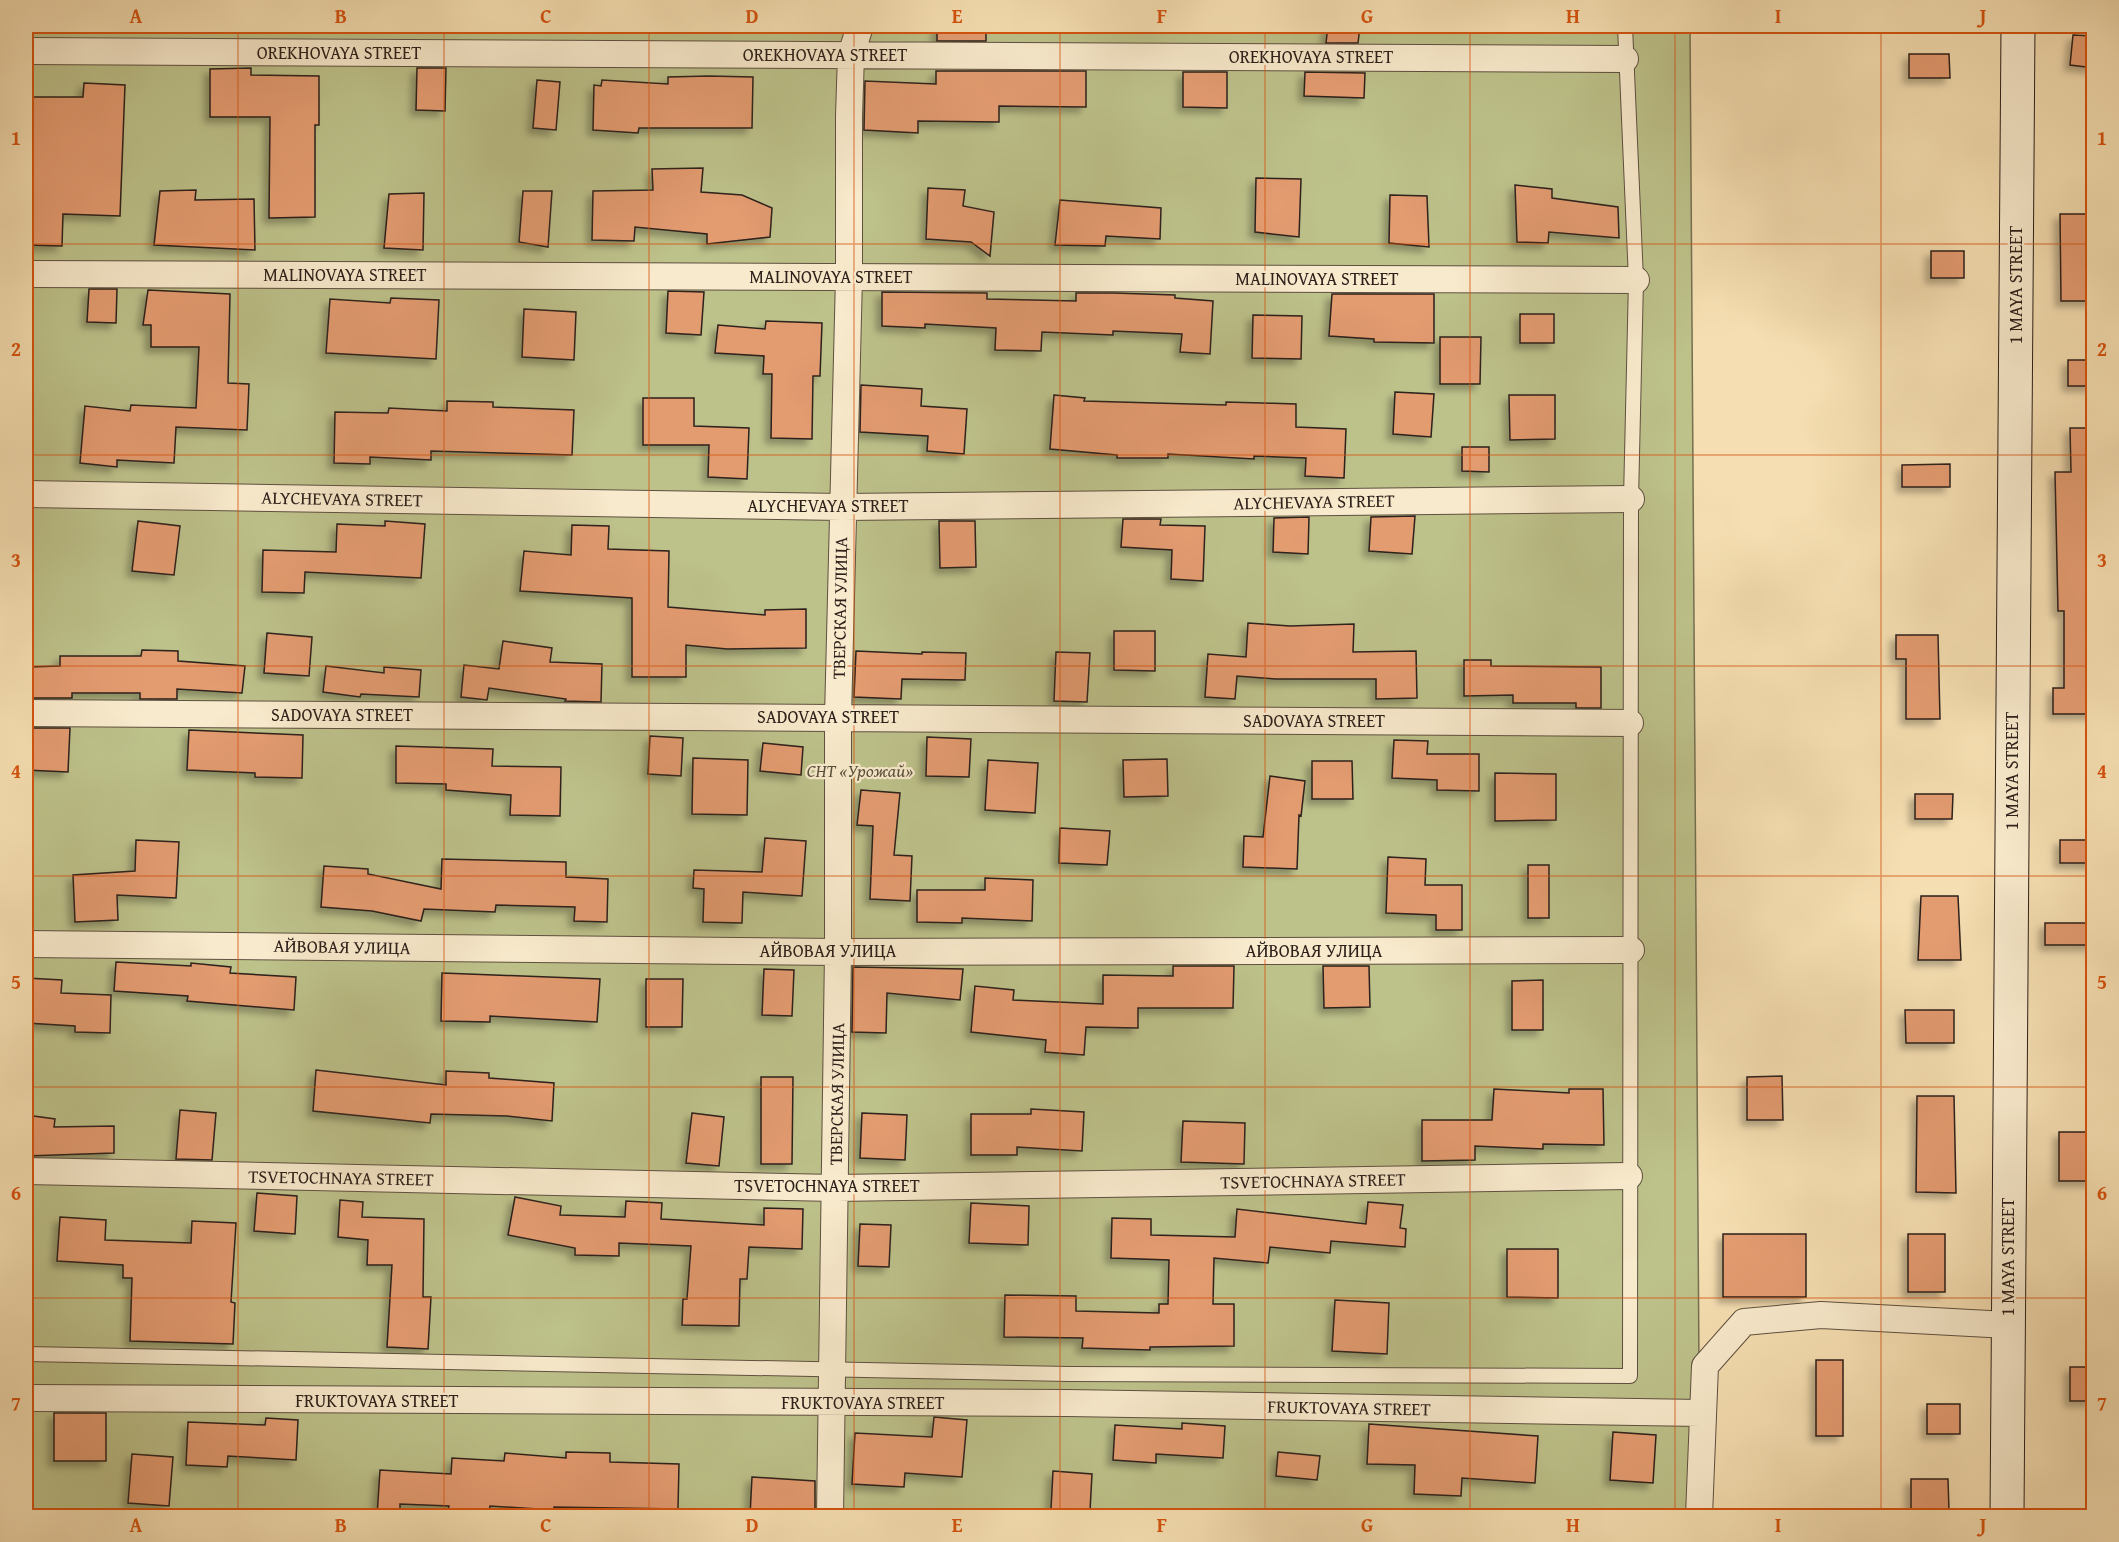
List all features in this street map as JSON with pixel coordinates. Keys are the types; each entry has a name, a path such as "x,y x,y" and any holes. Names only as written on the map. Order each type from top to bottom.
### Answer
{"street":[{"name":"ТВЕРСКАЯ УЛИЦА","path":"830,1516 836,1188 838,717 842,507 849,277 852,55 860,26"},
{"name":"1 MAYA STREET","path":"2007,1516 2018,26"},
{"name":"OREKHOVAYA STREET","path":"26,51 1625,59"},
{"name":"MALINOVAYA STREET","path":"26,274 1636,280"},
{"name":"ALYCHEVAYA STREET","path":"26,494 842,507 1631,499"},
{"name":"SADOVAYA STREET","path":"26,713 1630,723"},
{"name":"АЙВОВАЯ УЛИЦА","path":"26,944 838,952 1631,950"},
{"name":"TSVETOCHNAYA STREET","path":"26,1172 836,1188 1629,1176"},
{"path":"1699,1516 1701,1413 1705,1366 1744,1322 1821,1315 2008,1325"},
{"name":"FRUKTOVAYA STREET","path":"26,1398 1067,1403 1701,1413"}],"lane":[{"path":"26,1354 1081,1374 1630,1376 1631,499 1636,280 1625,26"}],"green space":[{"name":"СНТ «Урожай»","path":"26,26 1690,26 1700,1516 26,1516"}],"building":[{"path":"937,26 986,26 986,41 937,41"},
{"path":"1328,26 1360,26 1358,43 1326,43"},
{"path":"2073,35 2094,36 2094,68 2070,65"},
{"path":"1909,54 1949,54 1950,78 1909,78"},
{"path":"251,68 251,75 319,76 319,125 315,125 315,217 269,218 270,117 210,117 210,69"},
{"path":"417,68 446,68 445,111 416,110"},
{"path":"936,71 1086,71 1086,107 999,106 999,122 918,121 918,133 864,130 865,81 936,84"},
{"path":"1183,72 1227,72 1227,108 1183,107"},
{"path":"1305,72 1365,73 1364,98 1304,96"},
{"path":"668,77 753,77 752,128 639,128 638,133 593,130 594,85 601,86 602,80 668,84"},
{"path":"537,80 560,82 556,130 533,128"},
{"path":"84,83 125,85 120,216 63,214 62,246 26,245 26,97 83,97"},
{"path":"703,168 701,192 742,195 772,208 770,237 707,244 707,234 635,227 634,241 592,240 593,191 653,190 652,169"},
{"path":"1256,178 1301,179 1299,237 1255,232"},
{"path":"1515,185 1552,189 1552,198 1618,207 1619,238 1549,232 1548,243 1517,242"},
{"path":"928,188 965,190 963,206 994,212 990,256 971,242 926,239"},
{"path":"196,190 195,200 254,199 255,250 154,245 160,191"},
{"path":"523,191 552,191 548,247 519,242"},
{"path":"424,193 423,250 384,248 389,194"},
{"path":"1390,195 1427,196 1429,247 1389,243"},
{"path":"1060,200 1161,208 1160,239 1106,236 1105,246 1055,245"},
{"path":"2060,214 2094,214 2094,301 2061,301"},
{"path":"1931,251 1964,251 1964,278 1931,278"},
{"path":"89,289 117,289 116,323 87,322"},
{"path":"148,290 230,294 228,383 249,384 247,430 176,427 174,463 117,460 117,467 80,463 85,406 130,411 131,405 196,408 199,347 151,347 151,325 143,325"},
{"path":"668,291 704,292 701,335 666,333"},
{"path":"882,292 987,293 987,299 1076,301 1076,293 1114,293 1175,295 1175,298 1213,301 1210,354 1180,352 1182,334 1113,331 1113,335 1042,332 1041,351 995,350 996,328 925,324 925,328 882,326"},
{"path":"1332,294 1434,294 1434,343 1374,342 1374,339 1329,336"},
{"path":"391,298 439,300 436,359 326,353 330,299 390,303"},
{"path":"524,309 576,312 574,360 522,357"},
{"path":"1520,314 1554,314 1554,343 1520,343"},
{"path":"1253,315 1302,316 1301,359 1252,358"},
{"path":"766,321 822,323 820,376 813,376 812,439 771,438 772,374 763,374 764,356 715,353 718,325 765,329"},
{"path":"1440,337 1481,337 1480,384 1440,384"},
{"path":"2068,360 2094,360 2094,386 2068,386"},
{"path":"861,385 922,389 921,406 967,409 964,454 927,451 928,436 860,432"},
{"path":"1395,392 1434,394 1431,437 1393,434"},
{"path":"1054,395 1085,398 1084,401 1226,405 1226,402 1296,404 1296,427 1346,429 1344,478 1305,476 1306,458 1254,456 1254,459 1168,454 1168,458 1117,458 1117,455 1050,449"},
{"path":"1509,395 1555,395 1555,439 1510,440"},
{"path":"643,398 694,398 694,426 749,428 747,479 708,477 709,445 643,445"},
{"path":"447,401 493,402 493,407 574,410 572,455 431,451 431,460 370,457 370,464 334,463 335,412 388,413 389,408 447,411"},
{"path":"2070,428 2094,428 2094,714 2053,714 2053,688 2064,688 2064,611 2058,611 2055,472 2071,472"},
{"path":"1462,447 1489,447 1489,472 1462,471"},
{"path":"1950,464 1950,487 1902,487 1902,465"},
{"path":"1415,516 1412,554 1369,551 1371,517"},
{"path":"1309,517 1308,554 1273,552 1274,518"},
{"path":"1123,519 1161,519 1160,525 1205,526 1203,581 1171,579 1172,550 1121,547"},
{"path":"138,521 180,526 174,575 132,571"},
{"path":"385,521 425,524 421,578 305,572 304,593 262,592 263,550 336,552 337,524 385,526"},
{"path":"939,521 975,521 976,567 940,568"},
{"path":"572,525 609,526 608,549 669,551 668,607 765,615 765,610 806,609 806,648 727,649 686,645 686,677 632,677 632,598 520,591 524,551 571,555"},
{"path":"1248,623 1290,626 1354,624 1353,652 1416,651 1417,698 1376,699 1376,679 1276,679 1237,676 1235,699 1205,697 1208,654 1246,657"},
{"path":"1114,631 1155,631 1155,671 1114,670"},
{"path":"267,633 312,637 309,676 264,673"},
{"path":"1896,635 1938,635 1940,719 1906,719 1906,659 1896,659"},
{"path":"503,641 552,648 550,662 602,664 601,702 565,701 566,699 489,688 487,700 461,697 464,665 499,669"},
{"path":"142,650 178,651 178,661 245,666 242,693 177,689 177,699 140,699 140,693 72,693 72,698 26,698 26,667 60,666 60,656 141,656"},
{"path":"856,651 966,653 965,680 902,679 901,699 854,697"},
{"path":"1056,652 1090,653 1087,702 1054,701"},
{"path":"1464,660 1491,660 1491,666 1601,667 1601,708 1576,708 1576,703 1513,703 1513,695 1464,696"},
{"path":"326,666 384,673 384,667 421,670 419,697 361,694 360,697 323,692"},
{"path":"26,728 70,728 68,772 26,770"},
{"path":"189,730 303,735 302,778 255,777 255,773 187,770"},
{"path":"650,736 683,738 681,776 648,774"},
{"path":"927,737 971,739 969,777 926,776"},
{"path":"1394,740 1428,741 1427,754 1479,754 1479,791 1437,790 1437,780 1392,778"},
{"path":"763,743 803,747 801,775 760,771"},
{"path":"396,746 493,749 492,766 561,767 560,816 510,815 511,795 446,790 446,784 396,783"},
{"path":"693,758 748,760 747,815 692,814"},
{"path":"1167,759 1168,796 1124,797 1123,760"},
{"path":"988,760 1038,763 1035,813 985,810"},
{"path":"1312,761 1352,761 1353,799 1312,799"},
{"path":"1495,773 1556,774 1556,820 1495,821"},
{"path":"1270,776 1305,781 1301,816 1299,815 1297,869 1243,867 1244,836 1263,837"},
{"path":"861,790 900,793 894,855 912,856 910,901 870,899 873,826 857,825"},
{"path":"1915,794 1953,794 1952,819 1915,819"},
{"path":"1060,828 1110,831 1107,865 1059,863"},
{"path":"765,838 806,841 802,896 743,892 742,923 703,922 704,889 693,888 694,870 762,872"},
{"path":"136,840 179,842 176,898 117,895 118,920 75,922 73,875 135,871"},
{"path":"2060,840 2094,840 2094,863 2060,863"},
{"path":"1388,857 1426,859 1425,885 1462,885 1462,930 1436,930 1436,915 1386,913"},
{"path":"442,859 566,862 566,877 608,879 607,922 574,921 575,907 496,905 495,912 424,909 421,921 372,911 321,907 324,866 368,869 368,874 441,889"},
{"path":"1528,865 1549,865 1549,918 1528,918"},
{"path":"985,878 1033,880 1032,921 962,918 962,923 917,922 917,890 985,890"},
{"path":"1921,896 1958,896 1961,960 1918,960"},
{"path":"2045,923 2094,923 2094,945 2045,945"},
{"path":"116,962 191,966 191,963 231,967 230,973 296,977 294,1010 187,1001 188,996 114,991"},
{"path":"1173,966 1234,966 1233,1008 1138,1008 1138,1028 1086,1027 1084,1055 1045,1052 1046,1040 971,1032 975,986 1014,990 1013,1000 1103,1004 1103,975 1173,976"},
{"path":"1323,966 1369,966 1370,1007 1324,1008"},
{"path":"853,967 963,969 960,1000 887,993 886,1033 852,1032"},
{"path":"764,969 794,970 792,1016 762,1015"},
{"path":"442,973 600,979 597,1022 490,1016 490,1022 441,1021"},
{"path":"26,978 62,980 61,993 111,995 110,1033 75,1032 75,1026 26,1023"},
{"path":"646,979 683,979 682,1027 646,1027"},
{"path":"1543,980 1543,1030 1512,1030 1512,981"},
{"path":"1905,1010 1954,1010 1954,1043 1906,1043"},
{"path":"316,1070 446,1085 446,1071 489,1073 489,1078 554,1083 552,1121 507,1116 431,1114 430,1123 313,1111"},
{"path":"1782,1076 1783,1120 1747,1120 1747,1077"},
{"path":"761,1077 793,1077 792,1164 761,1164"},
{"path":"1494,1089 1569,1093 1569,1089 1603,1089 1604,1145 1543,1144 1543,1149 1475,1146 1475,1160 1422,1161 1422,1120 1492,1120"},
{"path":"1917,1096 1954,1096 1956,1193 1916,1192"},
{"path":"1031,1109 1084,1112 1082,1151 1017,1147 1017,1155 971,1155 971,1114 1031,1114"},
{"path":"180,1110 216,1113 212,1160 176,1159"},
{"path":"692,1113 724,1117 719,1166 686,1163"},
{"path":"862,1113 907,1115 905,1160 860,1158"},
{"path":"26,1115 55,1119 54,1127 114,1126 114,1153 26,1156"},
{"path":"1183,1121 1245,1123 1244,1164 1181,1162"},
{"path":"2059,1132 2094,1132 2094,1181 2059,1181"},
{"path":"257,1193 297,1196 295,1234 254,1231"},
{"path":"515,1197 561,1206 560,1215 625,1217 626,1201 662,1203 661,1219 764,1225 764,1208 803,1209 802,1249 749,1247 747,1279 740,1279 739,1326 682,1325 683,1299 687,1299 691,1246 619,1243 619,1256 575,1255 575,1248 508,1235"},
{"path":"340,1200 363,1202 362,1217 424,1219 423,1297 431,1297 428,1349 387,1347 392,1265 367,1265 368,1240 338,1237"},
{"path":"1368,1202 1403,1205 1400,1228 1406,1229 1405,1247 1331,1241 1330,1253 1270,1247 1268,1263 1214,1258 1213,1304 1234,1304 1234,1346 1150,1347 1150,1350 1082,1348 1083,1338 1004,1337 1005,1295 1076,1296 1076,1311 1159,1313 1159,1304 1168,1304 1169,1260 1111,1258 1112,1218 1151,1219 1151,1235 1235,1237 1237,1209 1366,1224"},
{"path":"971,1203 1029,1206 1028,1245 969,1243"},
{"path":"60,1217 106,1220 105,1240 191,1243 192,1221 236,1223 231,1302 235,1303 233,1344 130,1341 132,1278 123,1278 123,1265 57,1261"},
{"path":"860,1224 891,1225 889,1267 858,1266"},
{"path":"1723,1234 1806,1234 1806,1297 1723,1297"},
{"path":"1908,1234 1945,1234 1945,1292 1908,1292"},
{"path":"1507,1249 1558,1249 1558,1298 1507,1297"},
{"path":"1335,1300 1389,1303 1387,1354 1332,1351"},
{"path":"1816,1360 1843,1360 1843,1436 1816,1436"},
{"path":"2070,1367 2094,1367 2094,1401 2070,1401"},
{"path":"1927,1404 1960,1404 1960,1434 1927,1434"},
{"path":"54,1413 106,1413 106,1461 54,1461"},
{"path":"934,1417 967,1420 962,1477 905,1473 904,1487 852,1484 855,1433 932,1437"},
{"path":"266,1418 298,1420 296,1460 228,1456 227,1467 186,1465 188,1422 265,1425"},
{"path":"1182,1423 1225,1426 1223,1458 1156,1454 1156,1463 1113,1460 1115,1425 1182,1429"},
{"path":"1369,1424 1538,1436 1535,1483 1462,1478 1461,1496 1414,1494 1415,1465 1367,1464"},
{"path":"1613,1432 1656,1435 1653,1483 1610,1480"},
{"path":"566,1452 610,1453 610,1462 679,1464 678,1509 554,1507 554,1510 490,1506 489,1512 448,1510 449,1506 400,1504 400,1516 377,1516 380,1470 451,1474 452,1458 504,1461 505,1453 566,1458"},
{"path":"1278,1452 1320,1456 1317,1480 1276,1476"},
{"path":"132,1454 173,1457 169,1506 128,1503"},
{"path":"1053,1471 1092,1474 1090,1511 1051,1509"},
{"path":"752,1477 815,1481 815,1516 750,1516"},
{"path":"1911,1479 1948,1479 1949,1511 1911,1511"}]}
